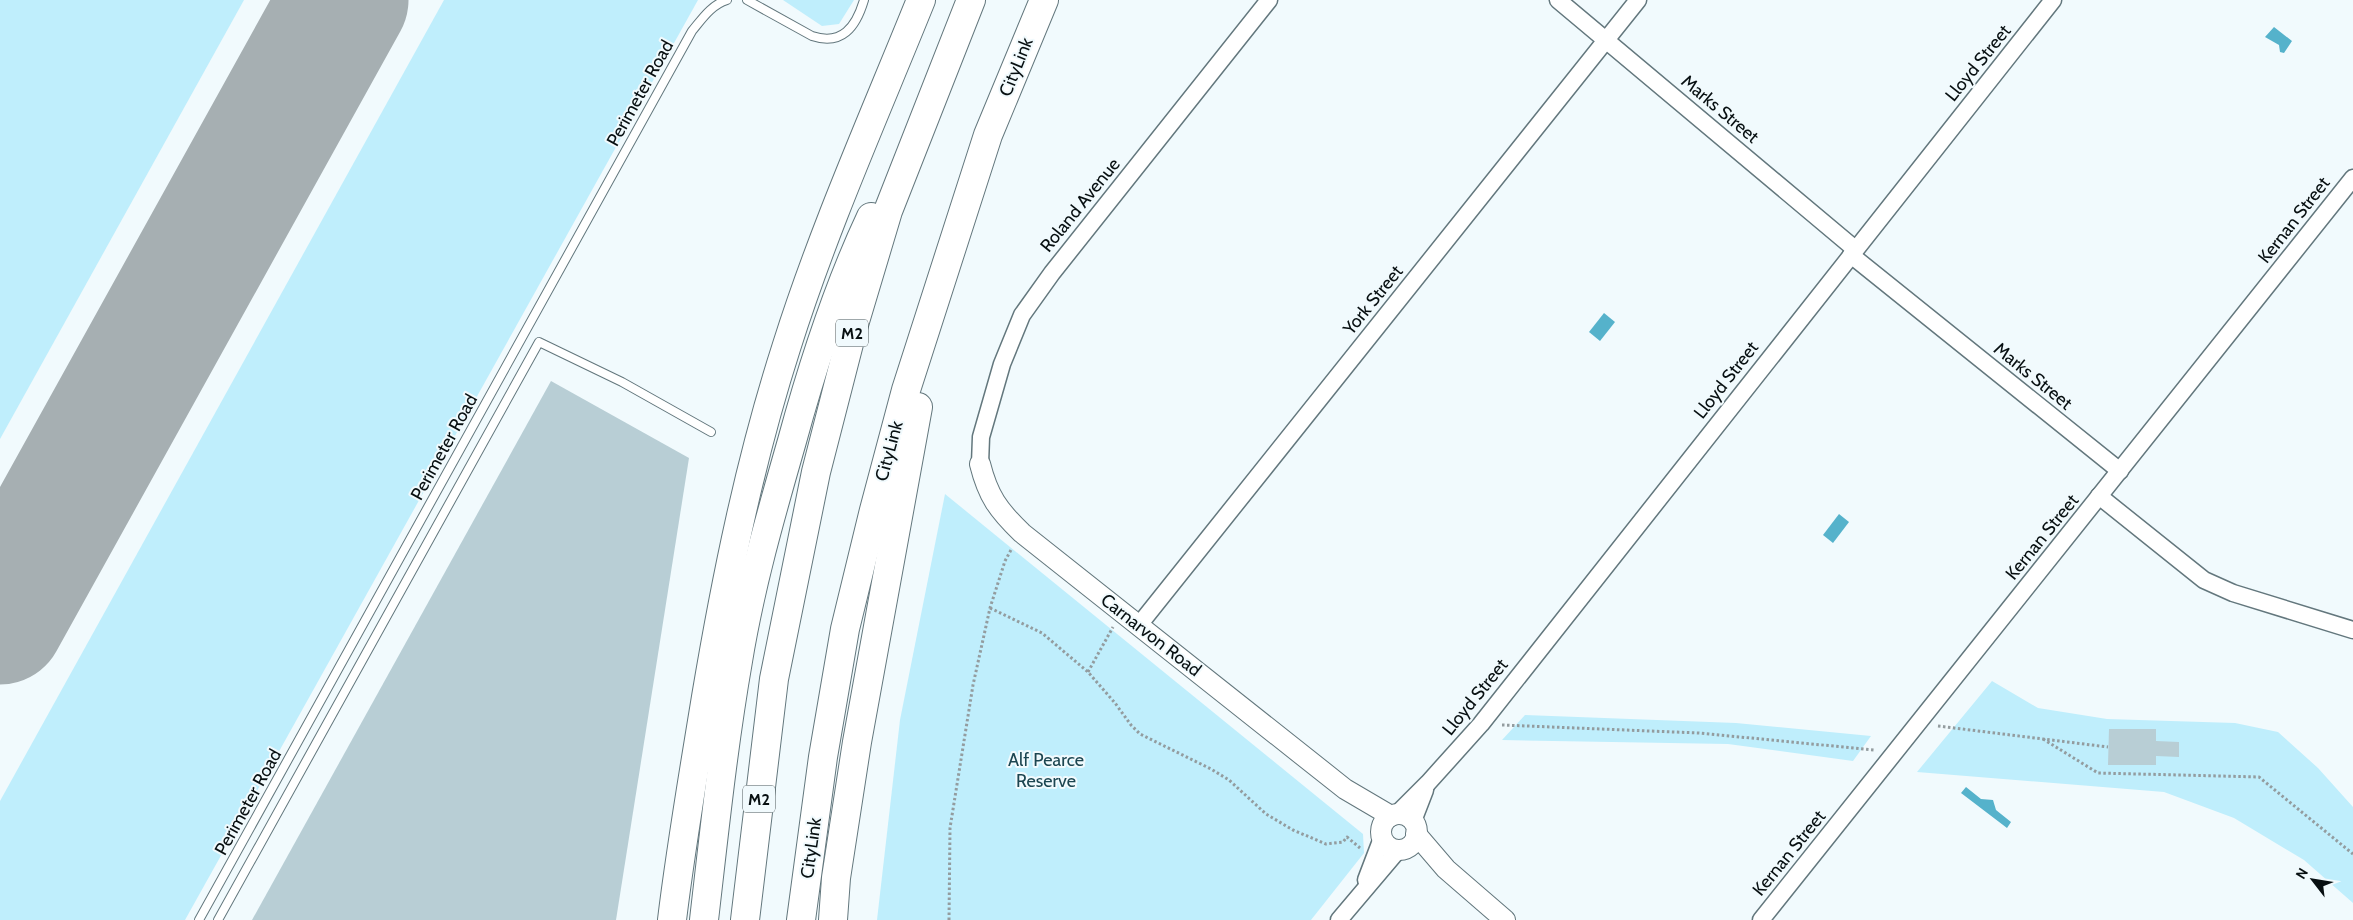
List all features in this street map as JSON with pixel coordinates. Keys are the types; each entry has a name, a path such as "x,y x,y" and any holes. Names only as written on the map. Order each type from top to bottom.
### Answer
{"highway":[{"path":"672,920 683,830 722,605 743,504 766,416 786,346 810,280 921,0"},
{"name":"M2","path":"745,920 774,679 816,472 853,328 888,212 971,0"},
{"name":"CityLink","path":"801,920 823,758 846,629 874,510 906,390 988,134 1044,0"},
{"path":"704,920 738,660 777,495 814,360 864,231 939,79"},
{"path":"833,920 836,878 856,742 945,266"}],"street":[{"name":"Roland Avenue","path":"980,464 981,436 987,413 1002,364 1022,316 1052,273 1269,0"},
{"name":"Marks Street","path":"1558,0 1607,39 1853,252 2120,471"},
{"name":"York Street","path":"1139,625 1638,0"},
{"name":"Lloyd Street","path":"1338,920 1363,889 1428,783 1481,724 2053,0"},
{"name":"Kernan Street","path":"1761,920 2353,178"},
{"name":"Carnarvon Road","path":"980,464 987,489 1001,513 1022,533 1446,869 1505,920"},
{"path":"2100,496 2204,580 2233,593 2352,629"},
{"path":"1363,889 1374,859 1398,831"}],"lane":[{"name":"Perimeter Road","path":"199,920 692,31 708,11 718,3 726,0"},
{"path":"747,0 812,36 823,40 836,38 854,25 864,0"},
{"path":"218,920 539,342 622,382 711,432"}],"path":[{"path":"949,920 950,828 973,685 990,608 1005,561 1022,533"},
{"path":"990,608 1042,633 1088,672 1140,734 1229,780 1266,814 1293,830 1326,844 1343,842 1347,837 1374,859"},
{"path":"1088,672 1122,611"},
{"path":"1481,724 1699,733 1895,752"},
{"path":"1918,724 2108,747"},
{"path":"2043,739 2098,773 2259,777 2353,854"}],"green space":[{"path":"0,0 244,0 0,439"},
{"path":"444,0 698,0 185,920 0,920 0,801"},
{"path":"783,0 854,0 839,24 822,26"},
{"name":"Alf Pearce Reserve","path":"945,494 1363,834 1364,853 1311,920 877,920 900,720"},
{"path":"1992,681 2038,708 2107,719 2235,723 2278,732 2318,768 2353,807 2353,903 2304,860 2234,818 2164,792 1917,772"},
{"path":"1525,715 1736,723 1871,736 1853,761 1728,744 1502,740"}],"water":[{"path":"2274,27 2292,41 2284,53 2280,52 2279,45 2265,37"},
{"path":"1604,313 1615,322 1600,341 1589,332"},
{"path":"1839,514 1849,522 1833,543 1823,535"},
{"path":"1966,787 1981,799 1993,800 1996,810 2011,822 2007,828 1961,793"}],"building":[{"path":"551,381 689,458 616,920 252,920"},
{"path":"2109,729 2156,729 2156,741 2179,742 2179,757 2156,756 2156,765 2108,765"}],"runway":[{"path":"0,620 344,0"}]}
